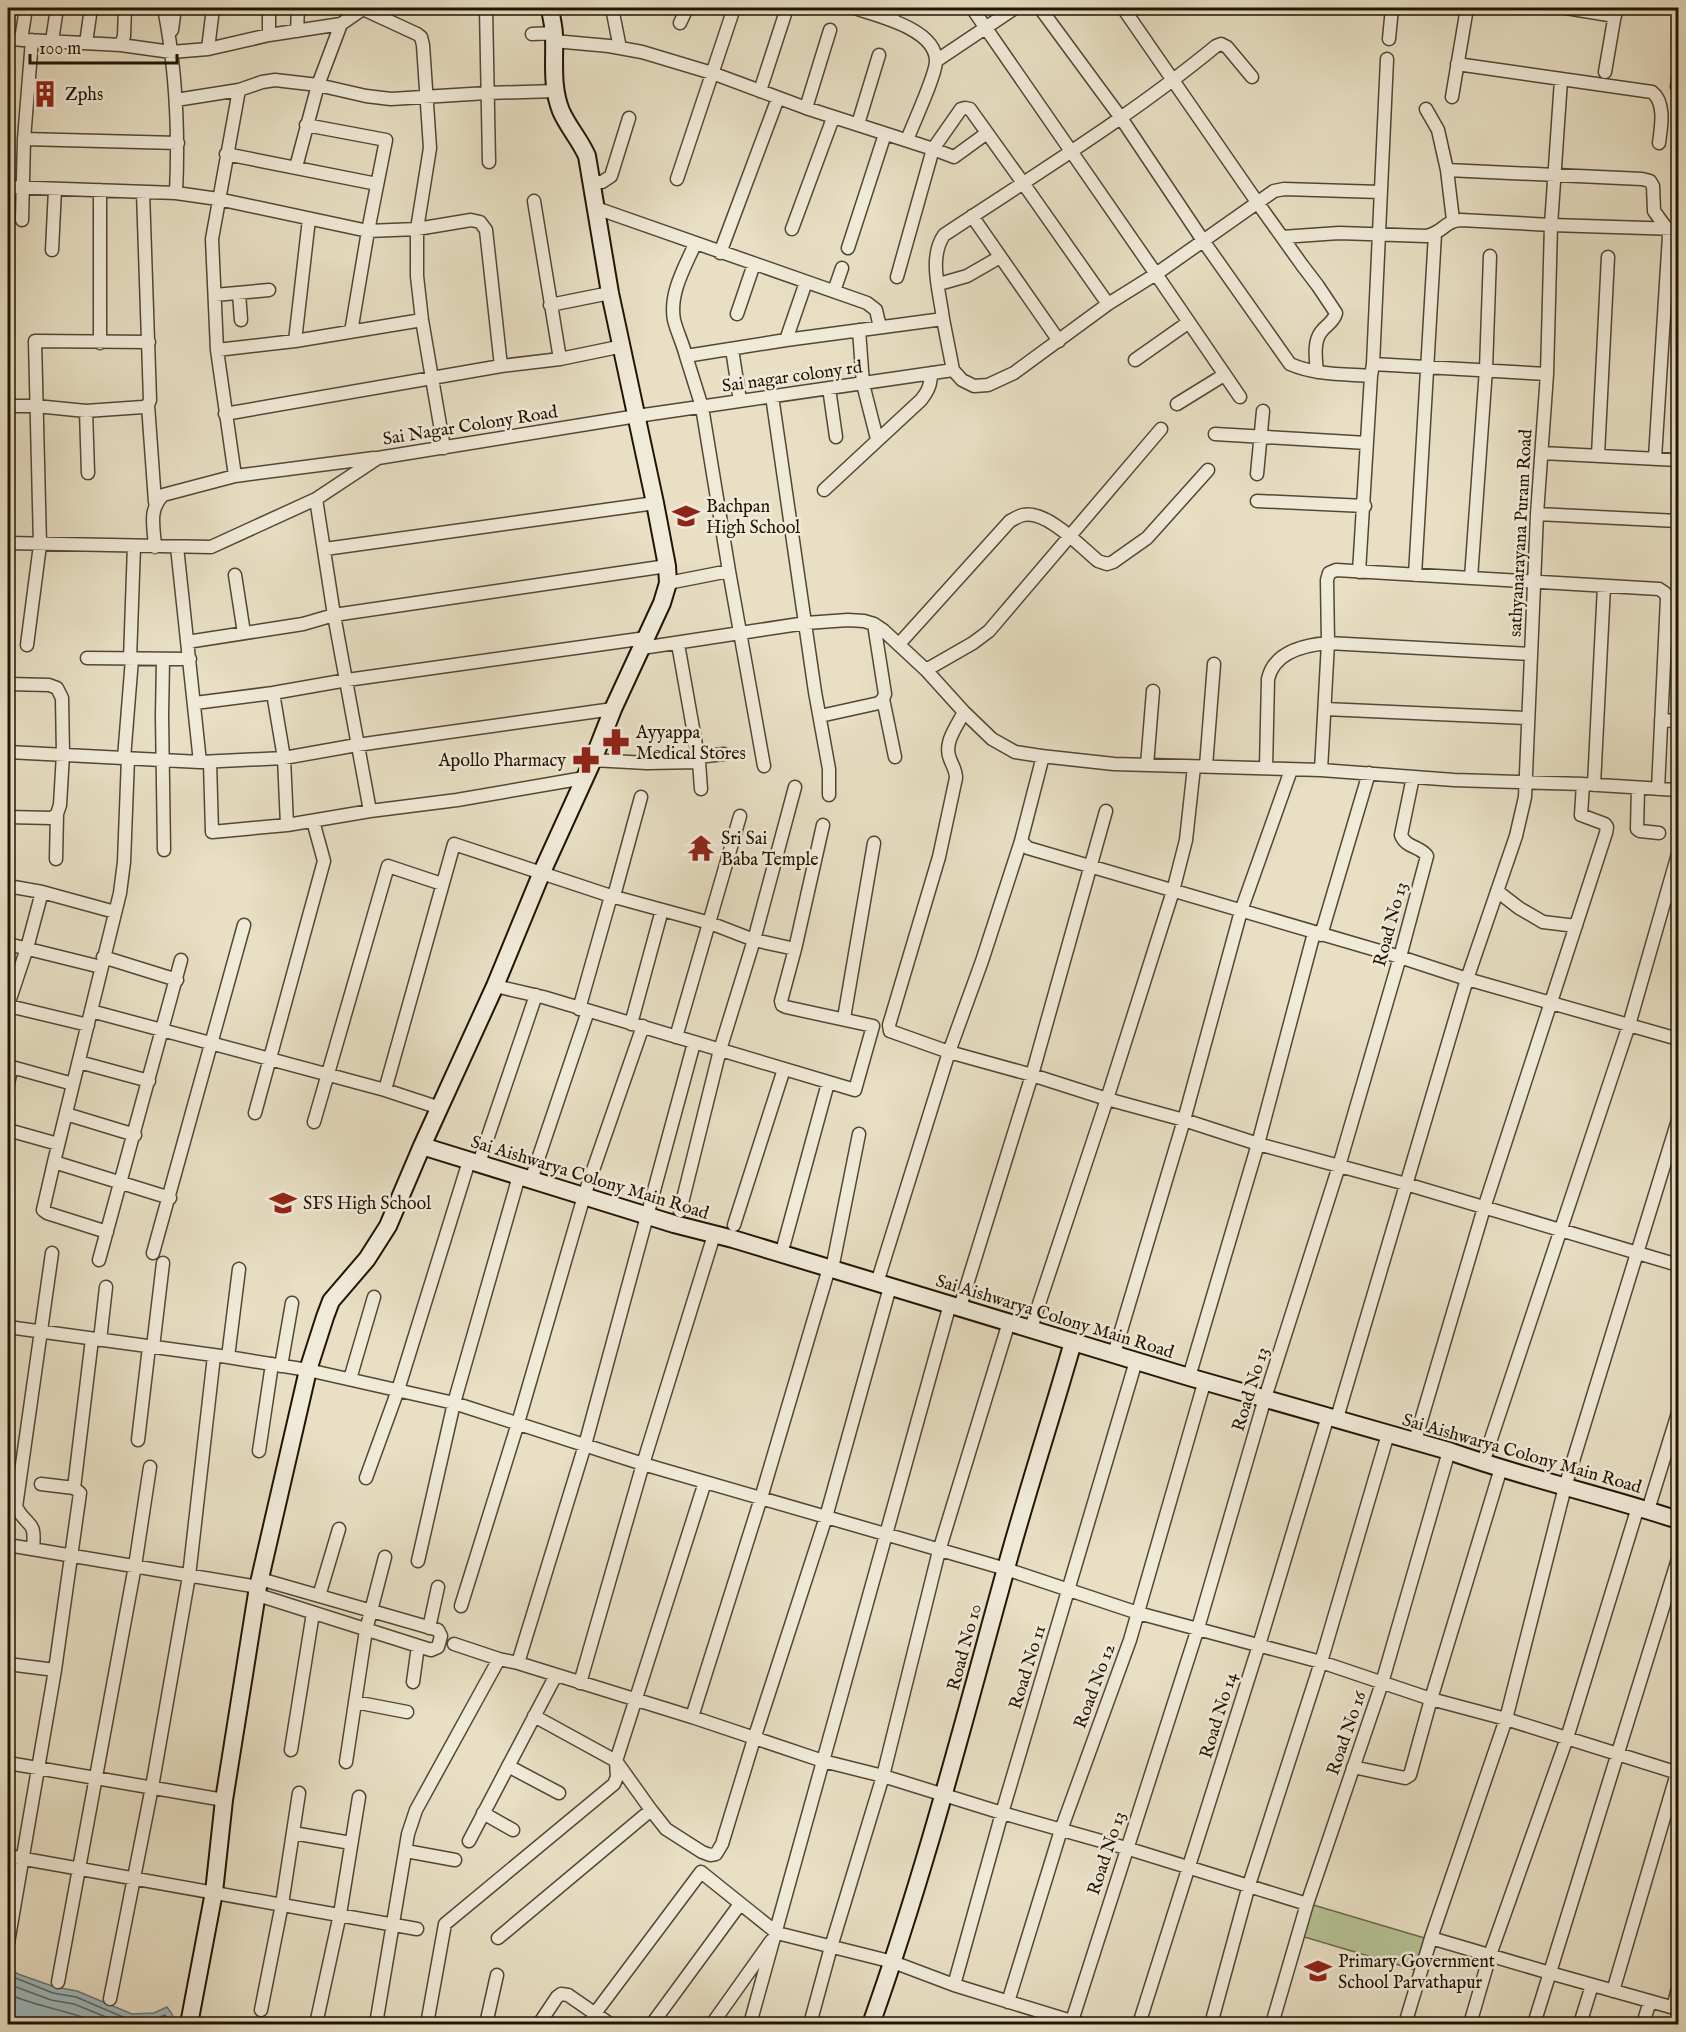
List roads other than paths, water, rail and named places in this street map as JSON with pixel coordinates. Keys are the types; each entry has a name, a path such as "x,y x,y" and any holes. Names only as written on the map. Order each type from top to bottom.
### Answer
{"street":[{"path":"22,220 26,8"},
{"path":"52,41 57,8"},
{"path":"86,43 91,8"},
{"path":"121,45 124,36 125,8"},
{"path":"164,8 170,39 176,100 178,143 176,193"},
{"path":"170,39 175,8"},
{"path":"208,49 213,8"},
{"path":"269,8 269,35"},
{"path":"297,31 298,8"},
{"path":"8,39 121,45 171,52 208,49 269,35 342,24 364,8 421,37 430,148 417,229 417,276 422,320 444,447"},
{"path":"486,8 489,162"},
{"path":"189,2025 214,1892 224,1800 258,1587 308,1370 332,1301 367,1259 388,1227 495,986 613,709 662,603 668,583 655,503 610,293 588,156 561,111 556,91 553,69 554,37 550,8"},
{"path":"612,8 620,48"},
{"path":"680,23 687,8"},
{"path":"677,179 734,8"},
{"path":"760,91 787,8"},
{"path":"854,8 919,33 929,42 936,61"},
{"path":"972,8 1240,397"},
{"path":"907,140 936,61 1015,8"},
{"path":"1040,8 1121,118 1204,242 1290,364 1317,372 1428,366 1547,374"},
{"path":"1123,8 1336,313 1336,317 1318,334 1317,372"},
{"path":"1389,39 1392,8"},
{"path":"1452,97 1467,8"},
{"path":"1566,8 1616,12 1605,72"},
{"path":"296,167 318,85 342,24"},
{"path":"806,108 830,30"},
{"path":"532,34 642,52 712,73 833,118 858,124 954,157 987,133"},
{"path":"1252,77 1227,47 1221,44 1216,46 1173,81 1121,118 944,235 938,243 936,254 939,284 953,370 962,380 974,386 988,385 1014,373 1108,304 1204,242 1274,191 1284,189 1380,192"},
{"path":"858,124 879,55"},
{"path":"1359,572 1365,506 1387,59"},
{"path":"1457,64 1652,92 1658,96 1660,105 1662,124 1659,143"},
{"path":"176,100 239,90 275,80 318,85 391,99 556,91"},
{"name":"sathyanarayana Puram Road","path":"1406,1184 1467,979 1516,837 1525,796 1537,514 1547,374 1551,225 1561,80"},
{"path":"235,477 217,350 212,239 239,90"},
{"path":"720,253 778,98"},
{"path":"897,277 933,149 961,109 965,108 970,110 987,133 1108,304"},
{"path":"1426,109 1438,130 1447,170 1453,220"},
{"path":"592,182 602,182 611,176 629,118"},
{"path":"792,229 833,118"},
{"path":"306,125 386,141 351,332"},
{"path":"848,248 885,134"},
{"path":"24,139 178,143"},
{"path":"226,154 377,184"},
{"path":"1447,170 1646,179 1653,186 1654,211 1673,229"},
{"path":"8,187 176,193 218,199 368,231 417,229 471,220 480,222 486,230 501,366"},
{"path":"52,250 56,189"},
{"path":"100,190 100,343"},
{"path":"143,192 149,342 150,400 148,405 155,502 153,512 155,547"},
{"path":"534,201 560,359"},
{"path":"596,208 873,306 880,327"},
{"path":"972,216 1059,342"},
{"path":"295,341 309,219"},
{"path":"1282,237 1305,234 1426,236 1435,234 1453,220 1673,229"},
{"path":"1655,458 1669,236 1673,229"},
{"path":"1415,575 1435,234"},
{"path":"695,244 676,287 674,320 702,407 764,766"},
{"path":"1471,578 1486,369 1490,256"},
{"path":"1598,455 1608,256"},
{"path":"939,284 967,276 1000,257"},
{"path":"737,314 754,264"},
{"path":"834,291 842,268"},
{"path":"786,340 806,282"},
{"path":"215,295 269,290"},
{"path":"239,292 241,320"},
{"path":"550,306 610,293"},
{"path":"687,356 944,319"},
{"path":"217,350 295,341 422,320"},
{"path":"1135,360 1189,322"},
{"path":"859,330 863,384 877,439"},
{"path":"27,645 40,545 35,341 149,342"},
{"path":"225,414 501,366 560,359 622,346"},
{"path":"732,349 741,401"},
{"name":"Sai nagar colony rd","path":"636,416 953,370"},
{"path":"824,490 921,400 928,392 932,373"},
{"path":"1177,404 1224,375"},
{"path":"829,388 836,437"},
{"path":"772,396 815,692 829,769 829,795"},
{"path":"8,406 86,411 143,408 148,405"},
{"path":"86,411 88,473"},
{"path":"1257,474 1263,411"},
{"name":"Sai Nagar Colony Road","path":"8,543 212,547 316,499 378,458 636,416"},
{"path":"926,670 989,631 1161,429"},
{"path":"1215,434 1367,443"},
{"path":"1542,453 1678,460"},
{"path":"155,502 163,495 235,477 378,458"},
{"path":"900,644 1010,521 1022,515 1034,514 1046,518 1098,561 1107,564 1147,538 1208,470"},
{"path":"316,499 334,615 370,811"},
{"path":"1257,501 1365,506"},
{"path":"325,549 655,503"},
{"path":"1537,514 1678,521"},
{"path":"107,1232 47,1213 44,1210 120,893 124,862 134,546"},
{"path":"177,547 212,832 287,825 457,800 584,778"},
{"path":"187,642 303,624 334,615 667,566"},
{"path":"1321,770 1328,643 1327,580 1329,573 1336,570 1659,589 1665,592 1667,598 1658,789"},
{"path":"668,583 729,571"},
{"path":"235,575 244,633"},
{"path":"1415,1441 1484,1208 1604,841 1607,827 1581,815 1588,784 1604,586"},
{"path":"195,703 347,680 644,643 678,644 806,623 848,620 874,624 900,644 992,739 1015,752 1147,765 1321,770 1454,780 1588,784 1678,790"},
{"path":"820,716 879,703 883,699 885,693 874,624"},
{"path":"1266,768 1270,670 1276,662 1293,650 1310,644 1328,643 1531,654"},
{"path":"678,644 701,789"},
{"path":"87,658 190,659"},
{"path":"163,659 165,849"},
{"path":"1031,1328 1173,891 1186,840 1200,766 1214,663"},
{"path":"8,684 49,685 57,688 62,698 63,754 60,805 57,814 56,859"},
{"path":"1147,765 1153,691"},
{"path":"273,693 284,758 287,825"},
{"path":"883,699 895,758"},
{"path":"8,752 205,762 284,758 357,745 613,709"},
{"path":"1325,709 1527,718"},
{"path":"964,712 950,738 948,749 956,771 956,778 939,857 889,1025 890,1031 949,1052 1184,1120 1258,1144 1406,1184 1678,1265"},
{"path":"1661,720 1678,721"},
{"path":"593,760 647,763 698,760 724,754"},
{"path":"534,1716 616,1761 666,1829 702,1852 710,1855 716,1854 722,1844 826,1517 883,1285 949,1052 982,961 1021,841 1043,756"},
{"path":"1114,1354 1184,1120 1241,912 1291,770"},
{"name":"Road No 12","path":"1008,2002 1061,1830 1138,1613 1258,1144 1318,934 1369,773"},
{"name":"Road No 13","path":"1075,2024 1126,1848 1198,1628 1265,1398 1339,1167 1400,957 1427,856 1425,852 1403,842 1401,835 1413,777"},
{"path":"680,1211 720,1050 754,940 795,786"},
{"path":"1638,788 1637,829 1659,832"},
{"path":"418,1561 454,1403 525,1178 583,1010 641,797"},
{"path":"750,2025 888,1534 955,1306 1032,1075 1106,811"},
{"path":"8,817 51,818 57,814"},
{"path":"676,1037 740,816"},
{"path":"255,1113 324,861 313,820"},
{"path":"495,986 536,995 855,1090 873,1026 786,1007 781,1001 823,825"},
{"path":"1021,841 1028,848 1678,1040"},
{"path":"844,1018 874,843"},
{"path":"385,1090 454,844 613,896 710,923 754,940 795,949"},
{"path":"1482,1463 1629,1025 1678,855"},
{"path":"314,1122 388,866 442,884"},
{"path":"8,886 42,892 115,912"},
{"path":"1497,891 1519,908 1543,922 1576,926"},
{"path":"42,892 8,1007 88,1025"},
{"path":"461,1606 637,1025 662,910"},
{"path":"153,1253 244,925"},
{"path":"8,944 102,962 177,980"},
{"path":"99,1260 181,960"},
{"path":"366,1478 398,1390 474,1162 536,995"},
{"path":"91,1011 385,1090 440,1108"},
{"path":"518,1663 585,1444 693,1043"},
{"path":"79,1062 149,1081"},
{"path":"8,1083 10,1067 73,1084"},
{"path":"734,1224 784,1070"},
{"path":"784,1244 828,1083"},
{"path":"66,1114 135,1135"},
{"path":"1405,2025 1431,1938 1506,1719 1565,1487 1678,1120"},
{"path":"8,1130 58,1144"},
{"path":"692,1717 831,1269 859,1134"},
{"name":"Sai Aishwarya Colony Main Road","path":"422,1146 1136,1361 1678,1520"},
{"path":"54,1162 170,1198"},
{"name":"Road No 14","path":"1139,2025 1406,1184"},
{"path":"580,1683 643,1464 714,1235"},
{"path":"33,1549 32,1525 20,1515 16,1507 52,1253"},
{"path":"138,1440 163,1263"},
{"path":"228,1358 239,1269"},
{"path":"74,1488 106,1287"},
{"path":"350,1379 374,1298"},
{"path":"259,1451 292,1303"},
{"path":"810,2025 883,1776 939,1551 1009,1322"},
{"path":"8,1327 308,1370 454,1403 643,1464 1006,1569 1138,1613 1321,1662 1431,1699 1506,1719 1678,1772 1613,1991"},
{"name":"Road No 10","path":"871,2025 893,1962 944,1794 1006,1569 1073,1342"},
{"path":"110,1999 152,1787 189,1576 214,1356"},
{"name":"Road No 11","path":"954,1984 1002,1813 1136,1361"},
{"path":"1470,2025 1490,1955 1567,1738 1643,1508 1678,1413"},
{"path":"1211,2025 1249,1885 1321,1662 1388,1434"},
{"name":"Road No 16","path":"1277,2023 1307,1904 1382,1683 1449,1451"},
{"path":"58,1982 135,1566 150,1467"},
{"path":"1353,1767 1405,1778 1411,1772 1501,1468"},
{"path":"427,2025 445,1924 614,1784 617,1777 616,1761 705,1482"},
{"path":"8,1943 55,1670 80,1493 74,1488 41,1484"},
{"path":"319,1596 339,1529"},
{"path":"8,1545 258,1587 280,1584 440,1632 438,1647 431,1650 277,1601 258,1587"},
{"path":"346,1762 366,1630 385,1557"},
{"path":"1534,2025 1678,1559"},
{"path":"277,1601 280,1584"},
{"path":"429,1628 438,1587"},
{"path":"291,1750 313,1613"},
{"path":"454,1644 692,1717 823,1761 944,1794 1307,1904"},
{"path":"413,1682 418,1646"},
{"path":"376,2025 408,1834 416,1810 499,1659"},
{"path":"8,1664 55,1670"},
{"path":"469,1841 556,1675"},
{"path":"356,1702 407,1712"},
{"path":"8,1763 224,1800"},
{"path":"508,1766 559,1793"},
{"path":"261,2010 282,1904 299,1793"},
{"path":"316,2025 340,1914 359,1797"},
{"path":"498,1938 651,1810"},
{"path":"483,1813 513,1830"},
{"path":"293,1833 351,1843"},
{"path":"406,1851 456,1860"},
{"path":"8,1856 417,1929"},
{"path":"587,2025 701,1872 777,1933 893,1962 1075,2024"},
{"path":"652,2025 740,1904"},
{"path":"712,2025 777,1933"},
{"path":"1431,1938 1550,1974 1676,2008 1678,1988"},
{"path":"486,2025 496,1975"},
{"path":"1580,2025 1592,1985"},
{"path":"539,2025 561,1994 568,1995 610,2025"},
{"path":"1643,2025 1650,2001"}],"water":[{"path":"8,1968 18,1974 55,1987 77,1991 132,2014 154,2013 167,2007 175,2024 8,2024"}],"place":[{"name":"Zphs","path":"45,94"},
{"name":"Bachpan High School","path":"686,516"},
{"name":"Ayyappa Medical Stores","path":"616,742"},
{"name":"Apollo Pharmacy","path":"586,760"},
{"name":"Sri Sai Baba Temple","path":"701,848"},
{"name":"SFS High School","path":"283,1203"},
{"name":"Primary Government School Parvathapur","path":"1318,1971"}]}
